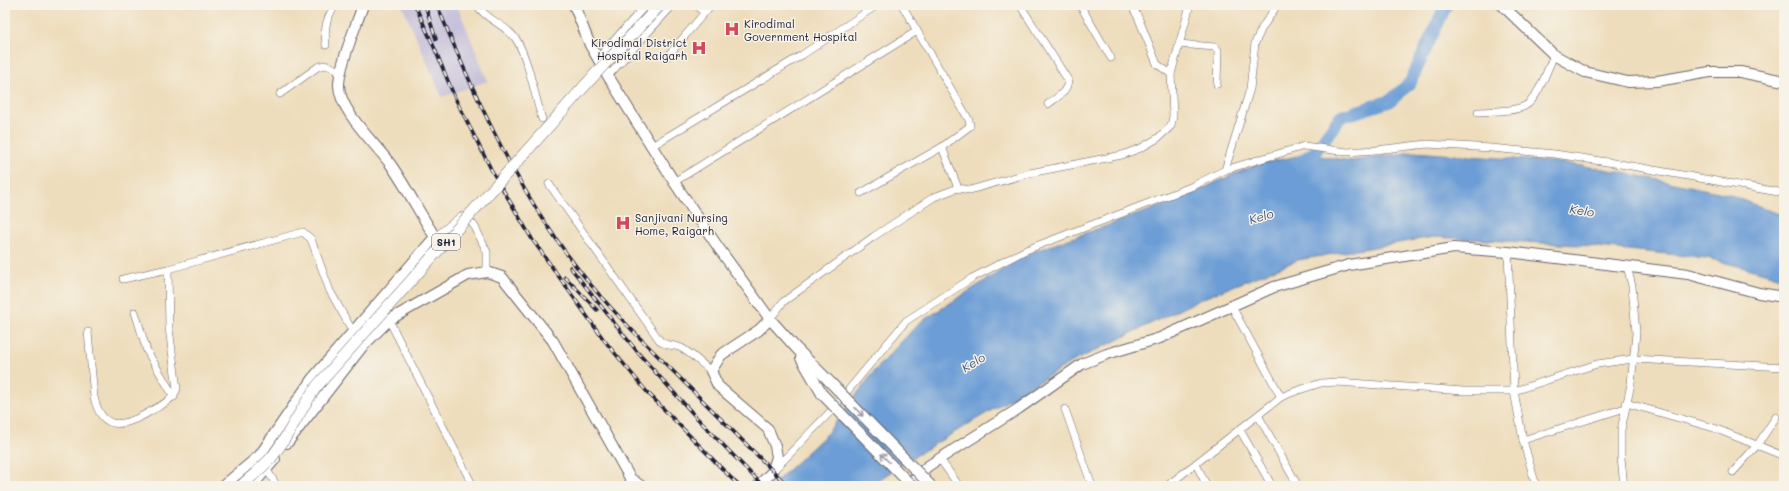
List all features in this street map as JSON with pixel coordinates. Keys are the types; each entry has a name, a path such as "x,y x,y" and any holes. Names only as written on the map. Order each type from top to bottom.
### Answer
{"main road":[{"name":"SH1","path":"241,486 271,458 283,442 304,404 317,386 598,71 660,5"}],"street":[{"path":"326,45 324,32 326,22 336,5"},
{"path":"363,5 341,72 339,84 340,93 344,103 354,119 391,165 436,238"},
{"path":"477,5 482,13 503,25 516,39 523,54 542,119"},
{"path":"574,5 590,45 674,182 718,247 770,319 796,348 931,486"},
{"path":"598,58 646,5"},
{"path":"608,76 673,5"},
{"path":"696,5 704,12"},
{"path":"667,57 711,5"},
{"path":"652,146 802,55 877,5"},
{"path":"862,194 942,147 970,126 971,123 902,5"},
{"path":"1020,5 1068,80 1068,87 1065,92 1048,104"},
{"path":"1080,5 1111,58"},
{"path":"1131,5 1138,17 1157,64 1171,74"},
{"path":"710,371 721,355 759,330 783,302 873,237 934,197 958,188 970,190 1030,173 1122,155 1141,148 1158,138 1171,126 1173,116 1171,74 1190,5"},
{"path":"1225,170 1250,89 1255,43 1262,28 1277,5"},
{"path":"1502,5 1554,55 1585,72 1628,82 1657,80 1710,72 1740,72 1784,81"},
{"path":"674,182 917,31"},
{"path":"1179,44 1215,47 1218,50 1217,84"},
{"path":"1478,112 1518,108 1526,105 1534,97 1554,55"},
{"path":"280,94 311,71 324,64 341,72"},
{"path":"758,486 830,412 906,321 972,278 1026,250 1193,186 1225,170 1304,146 1347,152 1427,144 1555,154 1784,193"},
{"path":"942,147 958,188"},
{"path":"549,184 660,341 667,346 683,348 710,371 718,386 768,429 775,446 777,457 772,472"},
{"path":"223,486 260,455 312,379 436,238 461,216 464,215 467,217 475,227 487,252 487,272"},
{"path":"123,279 168,269 303,232 311,239 330,290 353,332"},
{"path":"906,486 928,466 940,460 1082,364 1107,354 1160,338 1274,287 1349,265 1454,248 1508,252 1688,274 1759,293 1784,297"},
{"path":"1508,252 1514,391 1524,440 1536,486"},
{"path":"1624,486 1621,458 1621,437 1631,384 1636,332 1632,286 1627,266"},
{"path":"88,332 94,397 96,406 104,419 111,423 124,424 137,419 174,397 176,390 169,328 168,269"},
{"path":"252,486 267,470 308,414 358,353 389,320 468,275 487,272 502,277 553,341 633,482 641,486"},
{"path":"1232,307 1281,397"},
{"path":"135,312 147,351 174,397"},
{"path":"389,320 473,486"},
{"path":"796,348 822,394 912,486"},
{"path":"1167,486 1281,397 1296,390 1321,383 1337,382 1463,391 1514,391 1597,364 1633,359 1784,367"},
{"path":"1524,440 1626,405 1714,428 1758,444 1784,456"},
{"path":"1065,409 1092,486"},
{"path":"1258,415 1298,486"},
{"path":"1733,472 1758,444 1776,417"},
{"path":"1240,430 1272,486"},
{"path":"940,460 959,486"},
{"path":"1196,464 1207,486"},
{"path":"267,470 277,486"}],"shaded area":[{"path":"402,5 457,5 488,81 442,97"}],"water":[{"name":"Kelo","path":"1413,152 1555,162 1604,169 1728,194 1784,216 1784,278 1707,258 1578,245 1433,237 1298,260 1201,299 1072,362 920,453 869,486 771,486 825,436 876,369 919,323 1027,254 1176,201 1259,164 1307,154 1351,161"}],"waterway":[{"path":"1297,164 1315,152 1340,117 1390,101 1410,83 1446,5"}],"railway":[{"path":"415,5 455,98 492,171 532,239 604,340 647,392 739,486"},
{"path":"425,5 436,39"},
{"path":"437,5 469,79 504,151 523,186 566,253 591,285 624,322 788,486"},
{"path":"570,267 639,354 696,417 763,486"},
{"path":"565,277 597,310"}],"place":[{"name":"Kirodimal Government Hospital","path":"732,29"},
{"name":"Kirodimal District Hospital Raigarh","path":"699,48"},
{"name":"Sanjivani Nursing Home, Raigarh","path":"623,223"}]}
